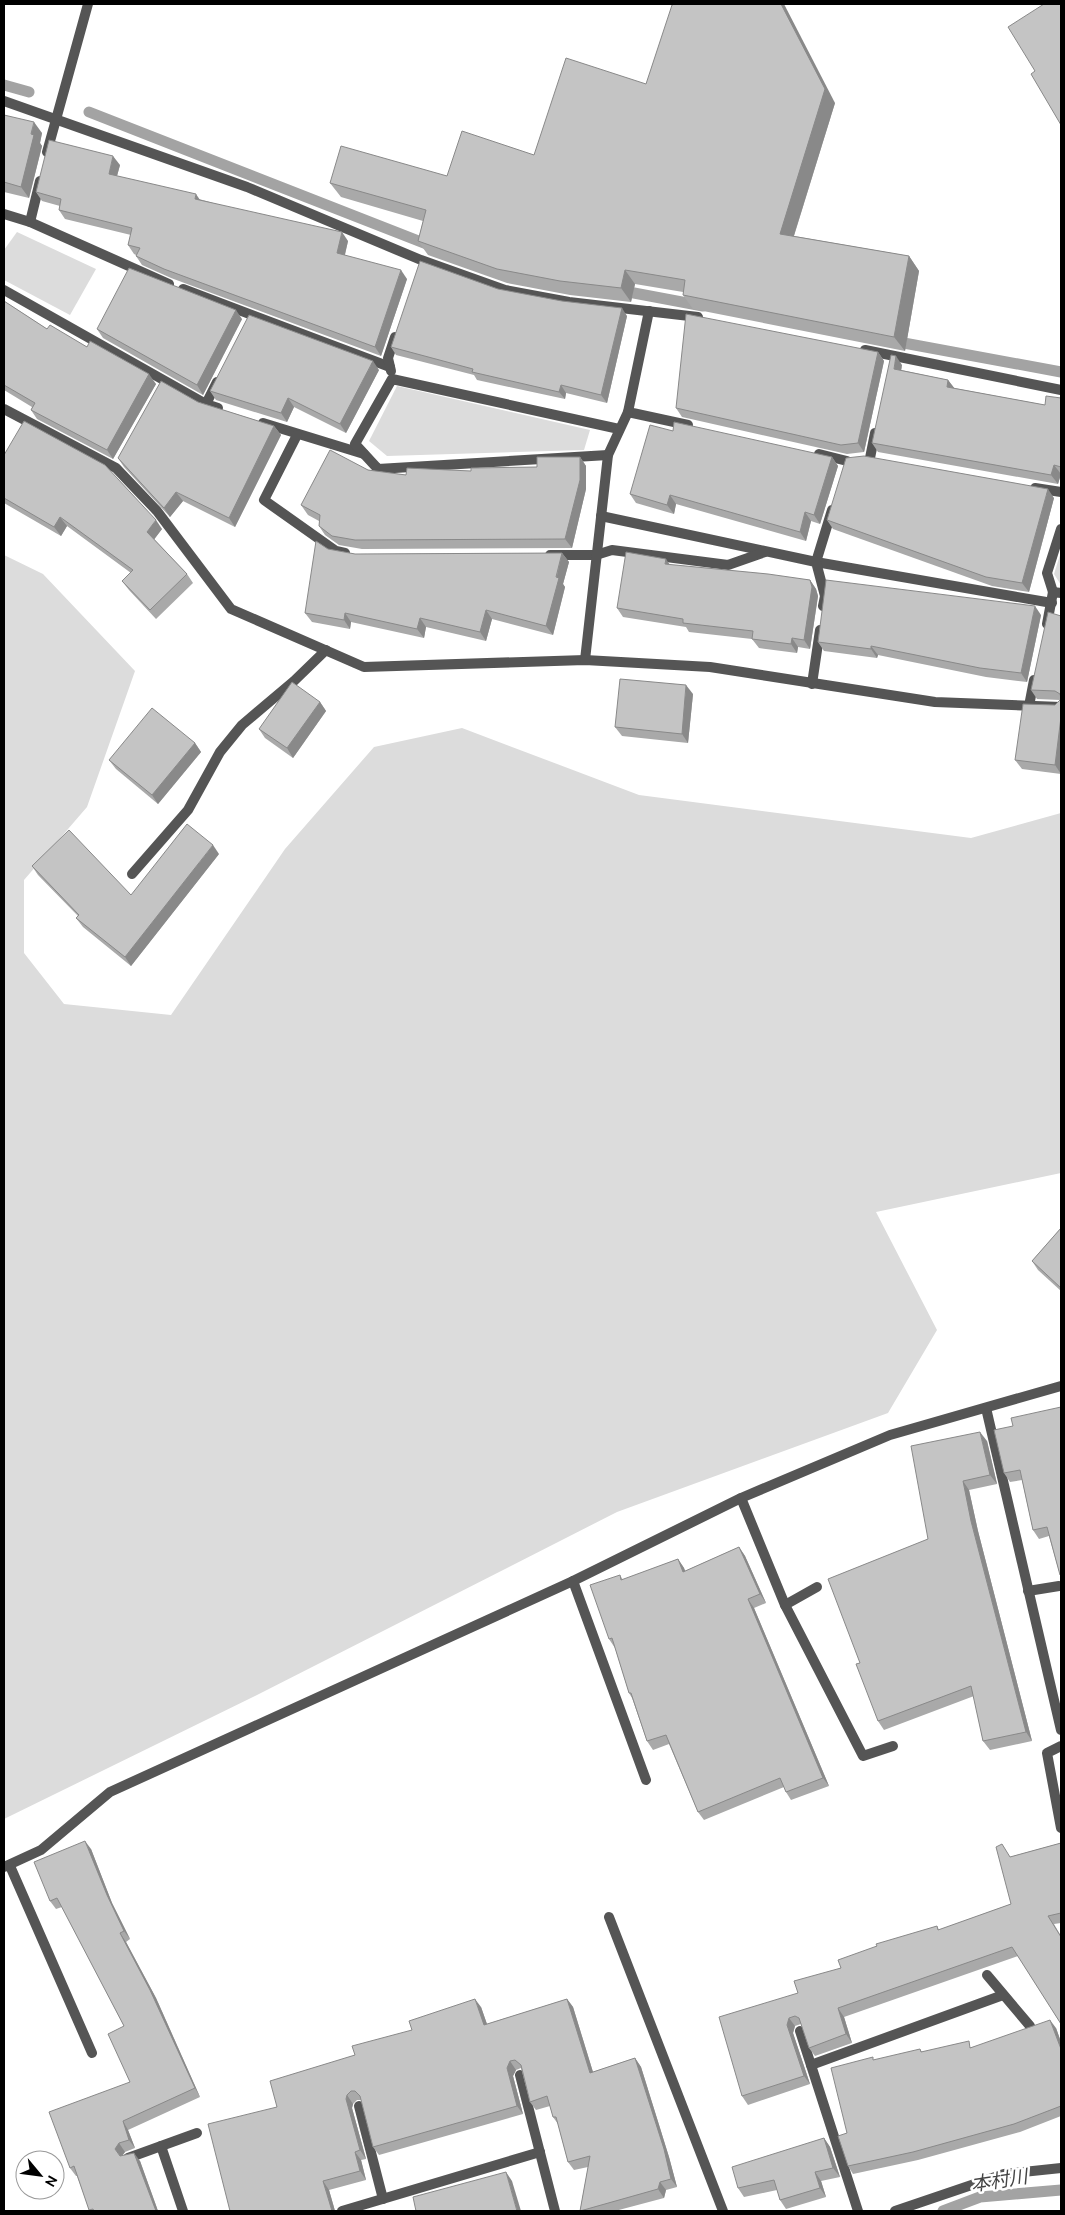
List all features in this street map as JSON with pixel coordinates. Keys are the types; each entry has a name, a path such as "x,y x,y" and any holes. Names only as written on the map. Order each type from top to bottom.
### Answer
{"street":[{"path":"30,222 88,4"},
{"path":"4,100 247,186 420,264 505,290 569,302 709,319"},
{"path":"5,217 30,222 250,319 390,367"},
{"path":"4,290 162,385 224,410"},
{"path":"585,660 608,455 628,412 649,311"},
{"path":"397,331 388,358 392,379 355,444 378,469 608,455"},
{"path":"853,348 891,361 1061,390"},
{"path":"206,404 223,372"},
{"path":"392,379 619,429"},
{"path":"4,409 118,464 231,609 364,667 585,660 710,667 935,702 1061,707"},
{"path":"628,412 695,426"},
{"path":"252,420 365,454"},
{"path":"809,452 860,461 878,421"},
{"path":"297,435 264,500 336,551 353,554"},
{"path":"1023,485 1061,492"},
{"path":"812,684 825,596 816,562 836,498"},
{"path":"601,516 816,562 1052,603"},
{"path":"1045,631 1052,603 1057,592 1047,573 1061,529"},
{"path":"537,555 596,555 612,550 728,565 765,552"},
{"path":"132,874 188,810 220,752 242,725 294,681 326,650"},
{"path":"1029,706 1037,668"},
{"path":"92,2053 7,1867 41,1850 110,1792 573,1581 741,1498 890,1435 1061,1386"},
{"path":"986,1408 1061,1730"},
{"path":"741,1498 785,1605 862,1756 893,1746"},
{"path":"573,1581 646,1780"},
{"path":"1028,1592 1059,1586"},
{"path":"785,1605 817,1587"},
{"path":"1061,1746 1047,1753 1061,1828"},
{"path":"609,1917 723,2211"},
{"path":"987,1975 1030,2026"},
{"path":"811,2065 1003,1995"},
{"path":"800,2031 858,2211"},
{"path":"520,2075 555,2211"},
{"path":"359,2106 383,2199"},
{"path":"128,2158 197,2133"},
{"path":"161,2146 183,2211"},
{"path":"342,2211 540,2152"},
{"path":"896,2211 1004,2174 1061,2168"}],"shaded area":[{"path":"17,232 96,269 70,315 4,280 4,250"},
{"path":"397,386 590,430 584,450 387,456 369,441"},
{"path":"1061,552 1061,585 1054,574"},
{"path":"4,555 43,574 135,671 87,807 24,880 24,953 64,1004 171,1015 285,849 374,747 462,728 639,795 971,838 1061,813 1061,1173 876,1212 937,1330 888,1413 617,1512 257,1695 4,1819"}],"building":[{"path":"781,4 825,89 780,234 909,256 894,337 683,295 685,280 625,270 621,288 560,281 497,269 418,241 426,210 330,183 341,146 447,176 462,131 534,155 566,58 646,84 672,5"},
{"path":"1044,4 1061,4 1061,125 1031,74 1035,71 1008,27"},
{"path":"4,115 34,122 31,134 34,135 21,187 4,182"},
{"path":"49,140 113,156 109,174 196,194 195,199 342,232 337,253 401,270 375,347 164,269 136,256 140,248 128,245 132,228 59,210 61,199 36,192"},
{"path":"420,261 498,289 562,301 622,308 601,395 561,385 559,392 472,372 473,369 391,347"},
{"path":"129,268 236,310 197,385 97,329"},
{"path":"4,301 47,329 50,325 87,347 90,341 149,374 107,450 31,410 35,403 4,385"},
{"path":"686,314 878,352 858,443 841,445 676,408"},
{"path":"249,315 373,361 340,424 288,398 281,413 210,391"},
{"path":"891,355 896,356 894,369 948,380 947,387 1045,405 1046,396 1061,398 1061,467 1054,465 1051,475 872,443"},
{"path":"161,381 198,402 274,426 229,518 176,492 164,508 118,458"},
{"path":"24,421 105,465 156,520 147,532 187,574 150,610 122,581 133,570 60,517 54,527 4,498 4,455"},
{"path":"674,422 832,457 814,515 805,512 800,532 670,495 667,505 630,494 650,425 673,431"},
{"path":"330,450 368,470 406,475 407,468 471,471 471,468 537,467 537,457 580,457 580,480 565,539 355,540 332,536 319,526 320,515 301,505"},
{"path":"864,456 1048,489 1022,583 986,577 827,520 846,458"},
{"path":"316,541 328,549 355,554 562,553 556,577 559,578 546,626 486,610 480,632 420,618 417,629 345,613 344,620 305,613"},
{"path":"626,552 666,559 665,564 810,580 812,587 804,640 792,638 791,644 752,639 753,631 683,623 683,619 617,608"},
{"path":"826,580 1035,606 1021,673 980,668 871,646 871,649 818,642"},
{"path":"1048,612 1061,616 1061,698 1060,694 1055,691 1031,690"},
{"path":"620,679 686,685 682,734 615,727"},
{"path":"292,682 320,702 287,748 259,729"},
{"path":"1061,699 1061,717 1055,765 1015,760 1023,704 1055,705"},
{"path":"152,708 195,743 152,795 109,760"},
{"path":"187,824 213,845 125,957 76,918 79,915 32,866 69,830 131,895"},
{"path":"1061,1228 1061,1288 1032,1261"},
{"path":"1061,1407 1060,1575 1047,1527 1033,1530 1020,1470 1004,1473 994,1430 1013,1426 1011,1418"},
{"path":"980,1432 990,1475 963,1481 971,1521 1026,1732 983,1741 971,1686 878,1721 856,1664 860,1663 828,1579 928,1539 911,1446"},
{"path":"739,1547 760,1594 748,1599 823,1778 786,1792 780,1778 698,1812 666,1735 647,1741 631,1693 629,1693 612,1638 609,1639 590,1585 620,1575 621,1580 678,1559 683,1572"},
{"path":"85,1841 124,1931 120,1933 150,1990 195,2088 123,2121 129,2140 119,2143 115,2149 120,2156 134,2153 156,2211 89,2210 74,2166 70,2168 65,2150 63,2150 49,2112 130,2082 108,2034 124,2026 57,1898 50,1901 34,1862"},
{"path":"1061,1843 1061,1913 1048,1916 1061,1937 1061,2024 1012,1947 838,2008 846,2034 809,2048 799,2018 795,2016 789,2018 787,2025 804,2076 742,2096 719,2017 798,1993 794,1981 841,1968 838,1960 877,1946 876,1944 937,1926 938,1930 1011,1904 996,1847 1002,1844 1010,1857"},
{"path":"475,1999 484,2025 567,1999 590,2073 635,2058 664,2149 671,2179 660,2182 658,2189 580,2211 590,2156 568,2162 556,2117 553,2117 547,2096 530,2102 521,2065 515,2060 510,2061 507,2068 517,2106 373,2147 360,2096 355,2091 351,2091 346,2099 360,2150 355,2152 360,2171 323,2181 332,2211 230,2211 208,2124 277,2107 270,2081 355,2055 352,2046 412,2030 409,2021"},
{"path":"1050,2020 1061,2049 1061,2106 1014,2124 913,2152 848,2166 838,2136 847,2133 831,2068 873,2057 873,2060 920,2049 921,2052 969,2041 970,2048"},
{"path":"824,2138 833,2168 815,2172 820,2188 780,2200 774,2180 738,2188 732,2167"},
{"path":"506,2172 517,2211 416,2211 413,2197"}],"waterway":[{"path":"4,85 29,92"},
{"path":"89,112 434,247"},
{"path":"618,290 703,306"},
{"path":"893,341 1061,372"},
{"name":"本村川","path":"943,2211 980,2197 1061,2190"}]}
